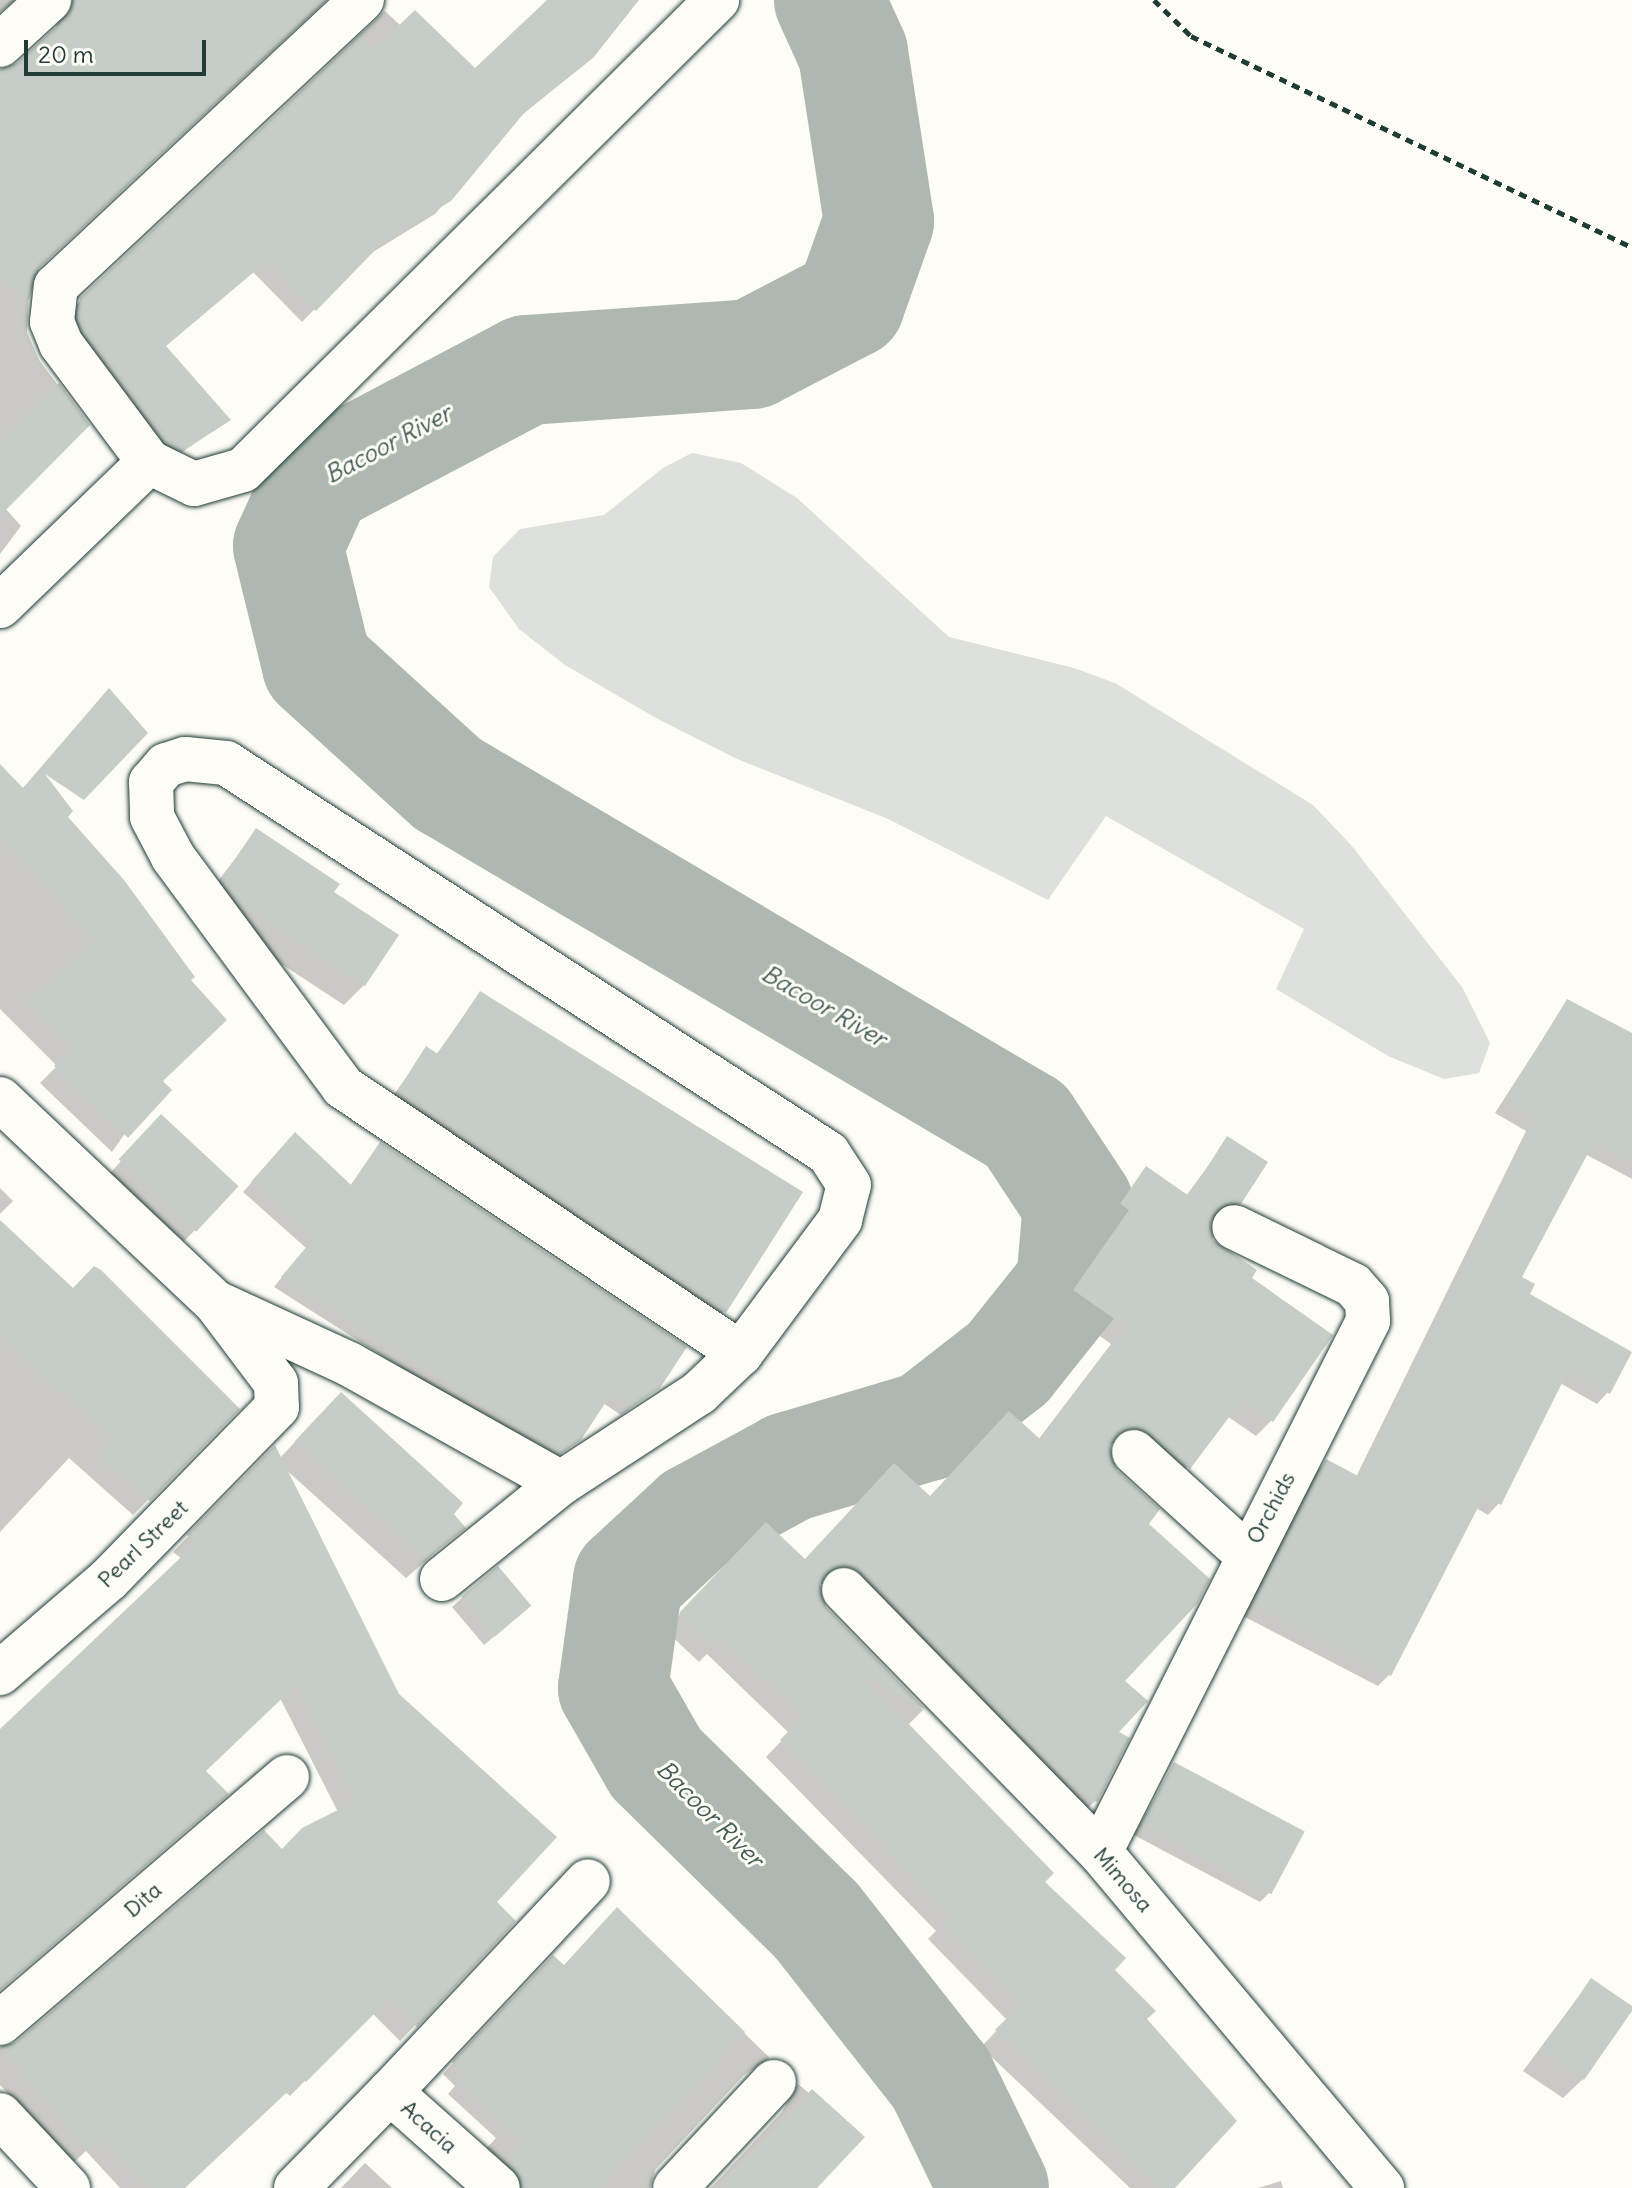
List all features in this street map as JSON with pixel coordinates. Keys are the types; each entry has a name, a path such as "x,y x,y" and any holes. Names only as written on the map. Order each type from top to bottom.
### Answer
{"street":[{"path":"0,45 49,0"},
{"path":"362,0 56,286 52,322 61,344 149,462 194,484 243,470 717,0"},
{"path":"0,606 149,462"},
{"path":"442,1579 561,1483 699,1393 741,1353 840,1220 849,1185 828,1153 226,763 185,759 166,765 151,782 152,817 173,857 343,1087 741,1353"},
{"path":"0,1099 215,1302 349,1364 561,1483"},
{"name":"Orchids","path":"1100,1852 1246,1554 1368,1321 1367,1301 1353,1285 1234,1227"},
{"name":"Pearl Street","path":"0,1673 108,1580 277,1407 276,1383 215,1302"},
{"path":"1134,1452 1246,1554"},
{"name":"Mimosa","path":"844,1590 1100,1852 1382,2188"},
{"name":"Dita","path":"0,2023 287,1777"},
{"path":"390,2092 588,1881"},
{"path":"675,2188 774,2082"},
{"name":"Acacia","path":"296,2188 390,2092 498,2188"},
{"path":"0,2115 68,2188"}],"path":[{"path":"1154,0 1191,36 1632,247"}],"shaded area":[{"path":"692,453 741,463 797,498 949,637 1074,668 1115,683 1313,805 1351,845 1462,987 1490,1043 1479,1073 1444,1079 1388,1056 1276,989 1304,929 1106,816 1048,900 886,818 737,759 656,718 565,665 519,629 489,587 493,557 520,529 604,515 663,468"}],"building":[{"path":"73,0 325,0 39,268 29,300 0,277 0,69 17,63 66,18"},
{"path":"547,0 639,0 593,58 524,113 451,201 382,243 316,311 267,261 166,346 231,420 183,451 165,442 83,332 78,318 80,298 360,36 374,49 415,10 475,68"},
{"path":"59,383 90,425 0,516 0,442"},
{"path":"109,688 148,733 84,800 45,774 73,811 68,817 124,880 195,977 191,980 227,1020 163,1081 172,1090 128,1138 54,1066 71,1049 25,1003 95,941 0,835 0,764 23,788"},
{"path":"256,828 340,884 334,892 399,935 365,986 239,904 221,880"},
{"path":"480,991 803,1192 726,1313 398,1090 426,1046 438,1054"},
{"path":"1567,999 1632,1033 1632,1162 1594,1142 1522,1277 1535,1284 1530,1294 1632,1352 1610,1394 1568,1371 1501,1505 1484,1496 1391,1676 1253,1604 1326,1459 1360,1477 1536,1119 1505,1101"},
{"path":"161,1114 239,1186 196,1232 119,1159"},
{"path":"295,1132 351,1185 380,1142 687,1347 660,1388 632,1407 611,1394 581,1440 560,1454 281,1277 314,1238 251,1182"},
{"path":"1227,1136 1268,1162 1241,1204 1221,1206 1212,1215 1213,1240 1257,1270 1252,1278 1333,1335 1273,1422 1242,1400 1190,1469 1140,1428 1126,1429 1110,1446 1117,1470 1160,1509 1149,1524 1210,1579 1197,1604 1125,1681 1148,1701 1119,1732 1130,1738 1097,1802 1073,1788 862,1573 837,1566 820,1584 826,1607 926,1710 860,1674 1054,1873 1045,1882 1126,1958 1115,1970 1156,2011 1147,2019 1237,2121 1175,2188 1162,2188 995,2030 1022,2003 942,1922 950,1914 780,1740 803,1716 724,1640 717,1648 679,1613 766,1522 805,1559 894,1463 930,1496 1009,1411 1040,1439 1126,1327 1073,1290 1129,1210 1120,1204 1146,1166 1189,1196"},
{"path":"0,1220 73,1288 94,1266 101,1270 240,1409 150,1501 97,1454 112,1438 0,1336"},
{"path":"341,1392 463,1503 454,1514 466,1528 426,1559 295,1441"},
{"path":"275,1445 399,1694 557,1837 497,1902 516,1921 417,2027 389,1999 306,2082 302,2078 185,2188 149,2188 102,2138 88,2151 0,2047 16,2042 264,1830 282,1849 302,1828 356,1801 296,1685 206,1771 229,1794 0,1990 0,1729 196,1543 187,1535"},
{"path":"498,1566 531,1606 495,1637 461,1597"},
{"path":"1174,1762 1305,1831 1271,1894 1141,1825"},
{"path":"617,1907 745,2032 599,2188 522,2188 507,2163 525,2143 457,2082 464,2074 452,2062 553,1955 564,1965"},
{"path":"1591,1978 1632,2006 1632,2011 1584,2080 1541,2051"},
{"path":"812,2089 865,2137 817,2188 722,2188"}],"waterway":[{"name":"Bacoor River","path":"829,0 853,53 879,221 850,303 752,354 527,370 318,480 288,546 317,665 448,784 1026,1125 1078,1204 1071,1284 1008,1363 927,1426 789,1467 695,1518 628,1580 613,1688 656,1763 816,1920 941,2079 994,2188"}]}
